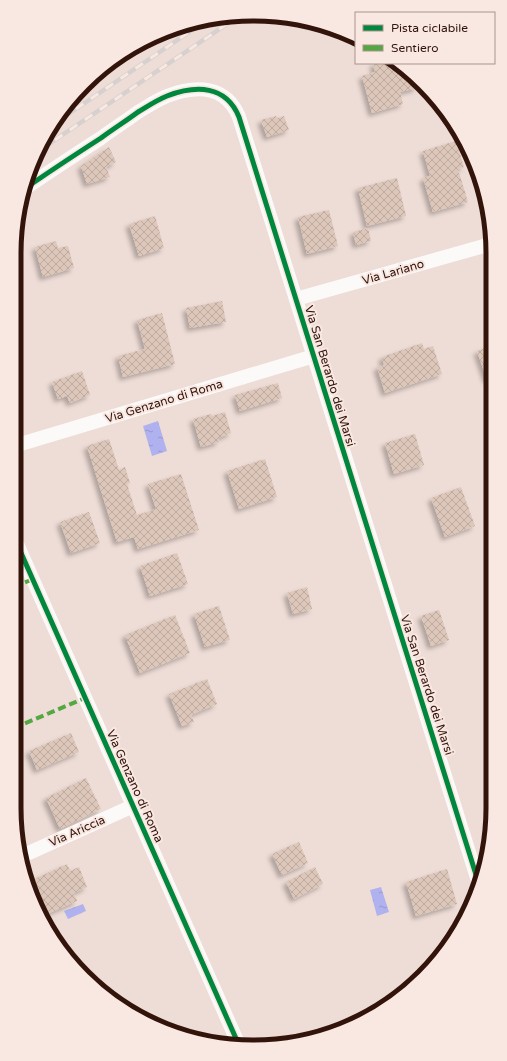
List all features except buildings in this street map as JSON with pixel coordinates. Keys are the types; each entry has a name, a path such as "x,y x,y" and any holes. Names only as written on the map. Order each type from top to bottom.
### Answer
{"street":[{"name":"Via San Berardo dei Marsi","path":"32,184 160,99 176,93 192,90 209,90 220,94 230,101 237,111 476,875"},
{"name":"Via Lariano","path":"296,299 486,245"},
{"name":"Via Genzano di Roma","path":"21,444 314,356"},
{"name":"Via Genzano di Roma","path":"21,553 237,1040"},
{"name":"Via Ariccia","path":"25,854 133,806"}],"water":[{"path":"158,421 167,451 152,456 143,426"},
{"path":"381,887 389,912 377,916 370,890"},
{"path":"83,904 86,911 68,919 64,911"}],"railway":[{"path":"48,144 230,22"},
{"path":"67,115 194,29"}],"marked path":[{"path":"21,584 33,579"},
{"path":"21,725 85,698"}],"cycle path":[{"path":"32,184 138,112 167,96 189,90 209,90 218,93 233,106 239,117 476,875"},
{"path":"21,553 237,1040"}]}
